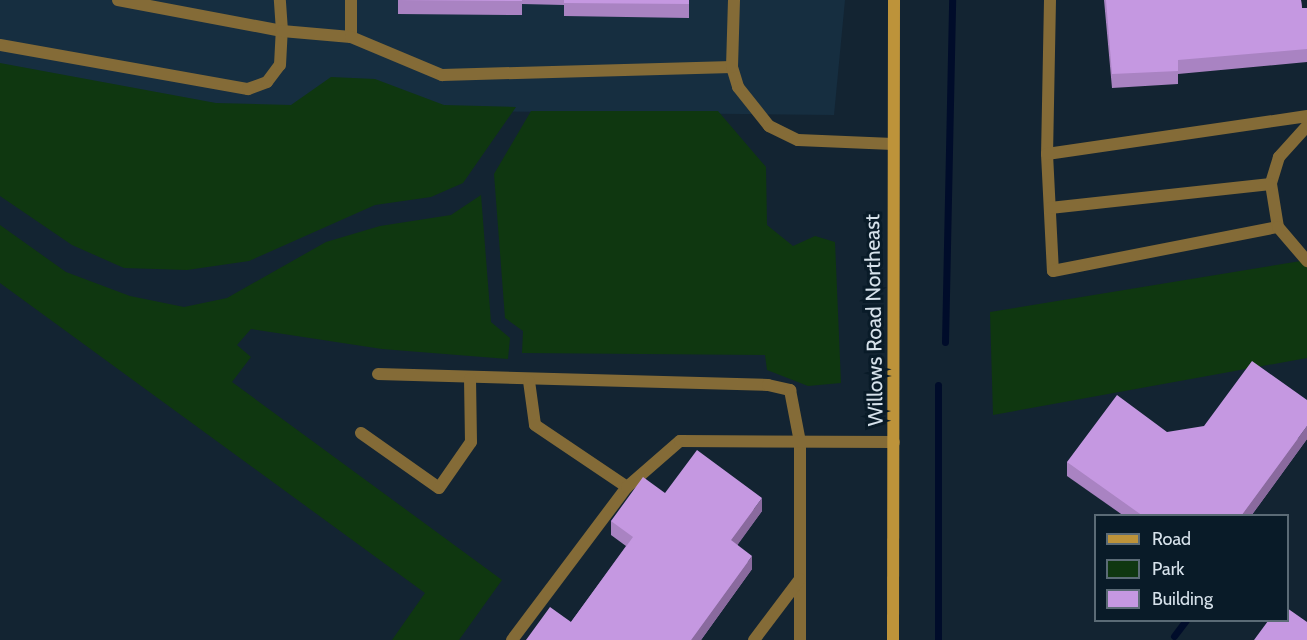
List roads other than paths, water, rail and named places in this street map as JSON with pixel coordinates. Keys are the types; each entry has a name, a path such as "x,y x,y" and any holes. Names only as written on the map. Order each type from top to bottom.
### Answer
{"main road":[{"name":"Willows Road Northeast","path":"893,640 894,0"}],"lane":[{"path":"118,0 282,31 351,38 442,75 732,67"},
{"path":"0,45 248,89 267,82 280,65 282,31 280,0"},
{"path":"351,0 351,38"},
{"path":"734,0 732,67 738,87 769,126 798,140 892,144"},
{"path":"1050,0 1047,154 1053,271 1278,227"},
{"path":"1047,154 1307,116"},
{"path":"1307,126 1279,157 1271,184 1278,227 1307,261"},
{"path":"1050,208 1271,184"},
{"path":"378,374 529,381 780,386 796,399 800,442 800,640"},
{"path":"361,433 439,488 471,441 470,379"},
{"path":"529,381 535,425 627,487"},
{"path":"512,640 627,487 670,447 691,437 800,442 894,442"},
{"path":"754,640 800,579"}],"waterway":[{"path":"945,342 952,0"},
{"path":"938,385 938,640"},
{"path":"1174,636 1184,622"}]}
